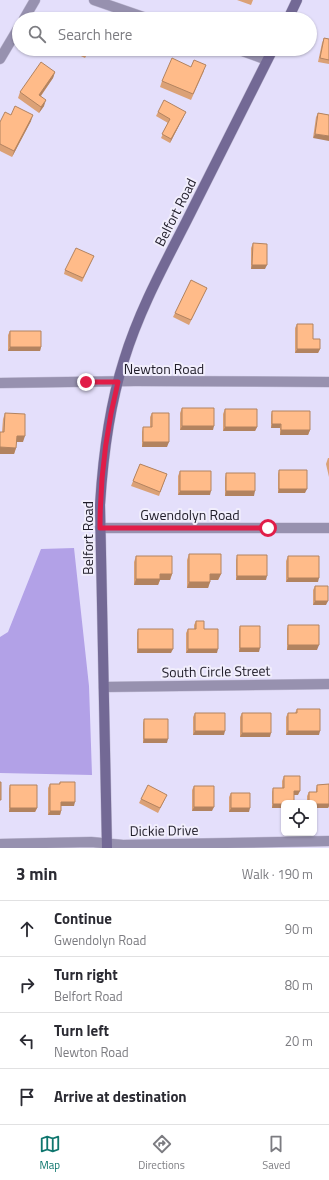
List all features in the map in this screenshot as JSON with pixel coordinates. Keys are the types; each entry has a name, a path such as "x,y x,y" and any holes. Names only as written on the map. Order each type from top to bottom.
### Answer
{"street":[{"path":"28,12 35,0"},
{"path":"94,0 129,12"},
{"path":"291,12 297,0"},
{"path":"0,59 12,39"},
{"path":"256,56 267,60"},
{"name":"Belfort Road","path":"107,845 100,528 104,458 112,406 118,382 138,322 155,284 269,56"},
{"name":"Newton Road","path":"0,383 329,382"},
{"name":"Gwendolyn Road","path":"100,528 329,528"},
{"name":"South Circle Street","path":"104,687 329,684"},
{"name":"Dickie Drive","path":"0,844 268,845 329,841"}],"shaded area":[{"path":"74,548 89,686 92,775 0,773 0,637 8,632 41,549"}],"building":[{"path":"324,38 329,39 329,60 320,58"},
{"path":"172,58 191,67 194,60 206,65 193,94 162,81"},
{"path":"41,62 55,72 39,95 46,100 41,107 20,92"},
{"path":"164,100 186,112 171,139 162,134 170,119 158,112"},
{"path":"15,106 33,115 14,151 0,144 0,122 5,112 11,115"},
{"path":"318,113 329,115 329,136 315,134"},
{"path":"253,243 267,244 267,265 252,265"},
{"path":"76,248 94,256 83,278 65,270"},
{"path":"191,280 207,288 191,320 175,313"},
{"path":"297,324 313,324 313,339 320,339 320,349 297,349"},
{"path":"10,331 41,331 41,347 10,347"},
{"path":"182,408 214,408 214,426 182,426"},
{"path":"225,409 257,409 257,427 225,427"},
{"path":"272,411 310,411 310,430 281,430 281,424 272,424"},
{"path":"5,413 25,414 25,436 17,436 16,448 0,447 0,432 4,432"},
{"path":"152,413 169,413 169,442 143,442 143,427 152,427"},
{"path":"140,464 167,474 160,492 133,481"},
{"path":"279,470 307,470 307,489 279,489"},
{"path":"180,471 211,471 211,491 180,491"},
{"path":"226,473 255,473 255,491 226,491"},
{"path":"189,554 221,554 221,574 210,574 210,582 189,582"},
{"path":"237,555 267,555 267,576 237,576"},
{"path":"136,556 172,556 172,574 160,574 160,579 136,579"},
{"path":"288,556 319,556 319,578 288,578"},
{"path":"315,586 328,586 328,601 315,601"},
{"path":"196,621 204,621 204,629 218,629 218,649 188,649 188,629 196,629"},
{"path":"288,625 319,625 319,645 288,645"},
{"path":"240,626 260,626 260,648 240,648"},
{"path":"138,629 173,629 173,649 138,649"},
{"path":"297,709 320,709 320,731 288,731 288,713 297,713"},
{"path":"195,713 225,713 225,731 195,731"},
{"path":"242,713 271,713 271,733 242,733"},
{"path":"144,719 168,719 168,739 144,739"},
{"path":"284,776 300,776 300,791 294,791 294,800 281,800 281,804 273,804 273,788 284,788"},
{"path":"1,782 1,800 0,800"},
{"path":"60,782 75,782 75,802 61,802 61,811 50,811 50,784 60,784"},
{"path":"329,784 329,804 317,804 317,800 309,800 309,792 317,792 317,785"},
{"path":"10,785 37,785 37,808 10,808"},
{"path":"148,785 167,795 160,808 141,799"},
{"path":"194,786 214,786 214,807 194,807"},
{"path":"231,793 250,793 250,808 231,808"}],"route":[{"path":"86,382 118,382 106,437 100,505 100,528 268,528"}]}
